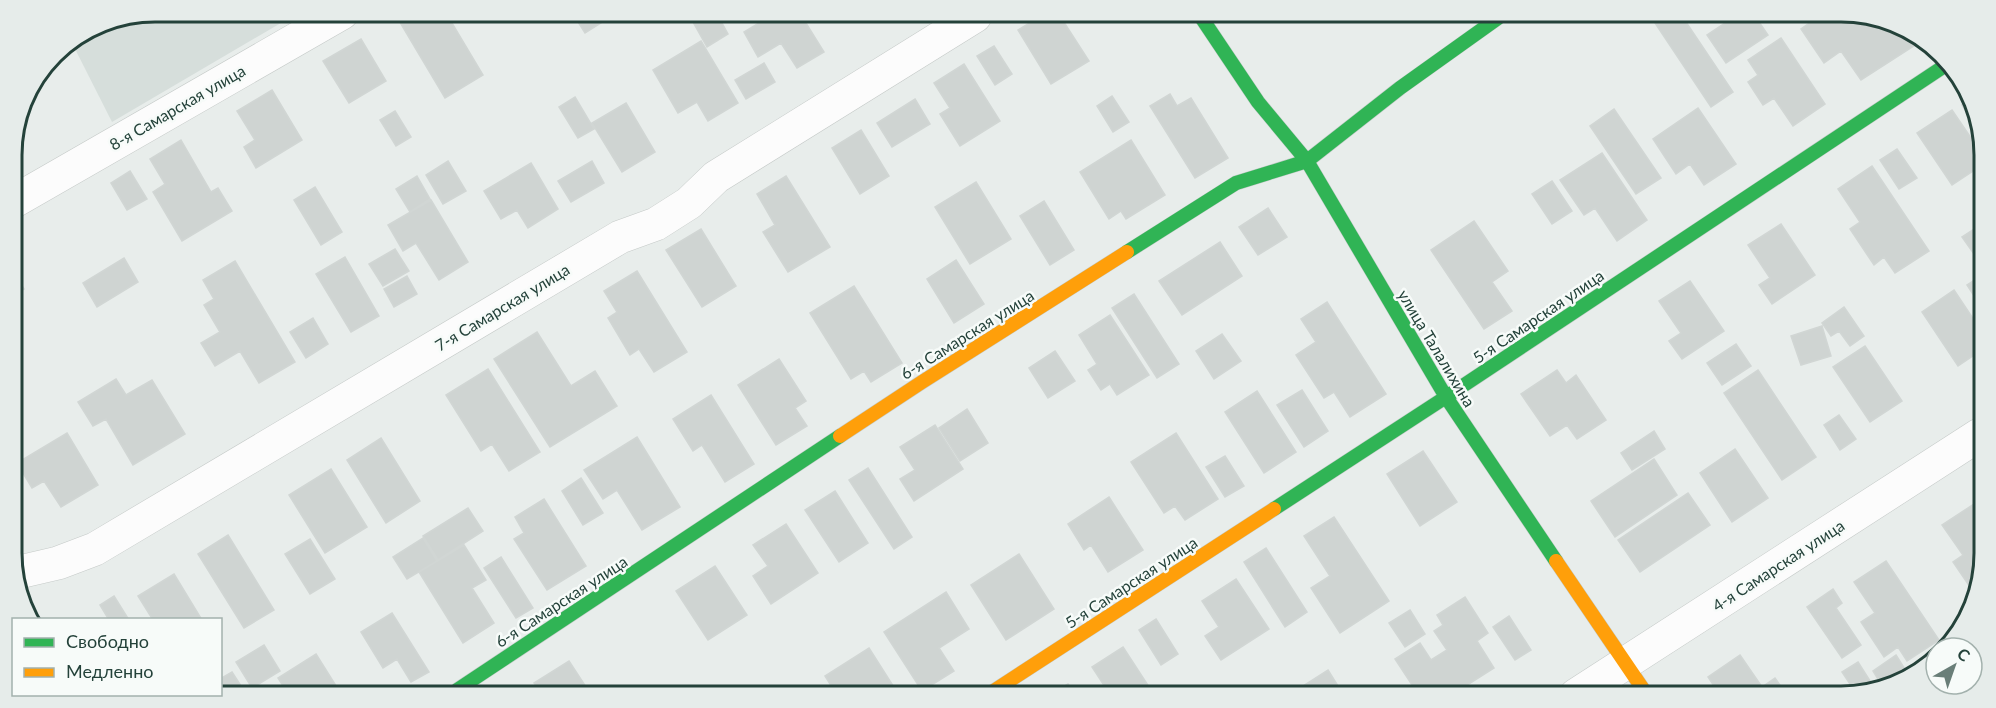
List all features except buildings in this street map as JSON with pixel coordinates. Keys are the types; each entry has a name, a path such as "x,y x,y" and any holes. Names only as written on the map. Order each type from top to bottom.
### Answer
{"street":[{"name":"улица Талалихина","path":"1205,22 1258,102 1307,161 1446,397 1641,685"},
{"name":"6-я Самарская улица","path":"463,686 922,382 1236,183 1307,161 1400,88 1492,22"},
{"name":"8-я Самарская улица","path":"23,196 325,23"},
{"name":"7-я Самарская улица","path":"24,571 58,563 95,549 620,237 656,224 689,203 716,177 965,23"},
{"name":"5-я Самарская улица","path":"1002,686 1446,397 1941,68"},
{"name":"4-я Самарская улица","path":"1591,685 1974,438"}],"shaded area":[{"path":"146,23 281,23 112,122 75,49 89,40 112,30"}],"traffic: fast":[{"path":"1127,252 1236,183 1307,161 1258,102 1205,22"},
{"path":"1492,22 1400,88 1307,161 1446,397 1556,561"},
{"path":"1274,509 1941,68"},
{"path":"463,686 840,436"}],"traffic: slow":[{"path":"840,436 1127,252"},
{"path":"1002,686 1274,509"},
{"path":"1556,561 1640,685"}]}
